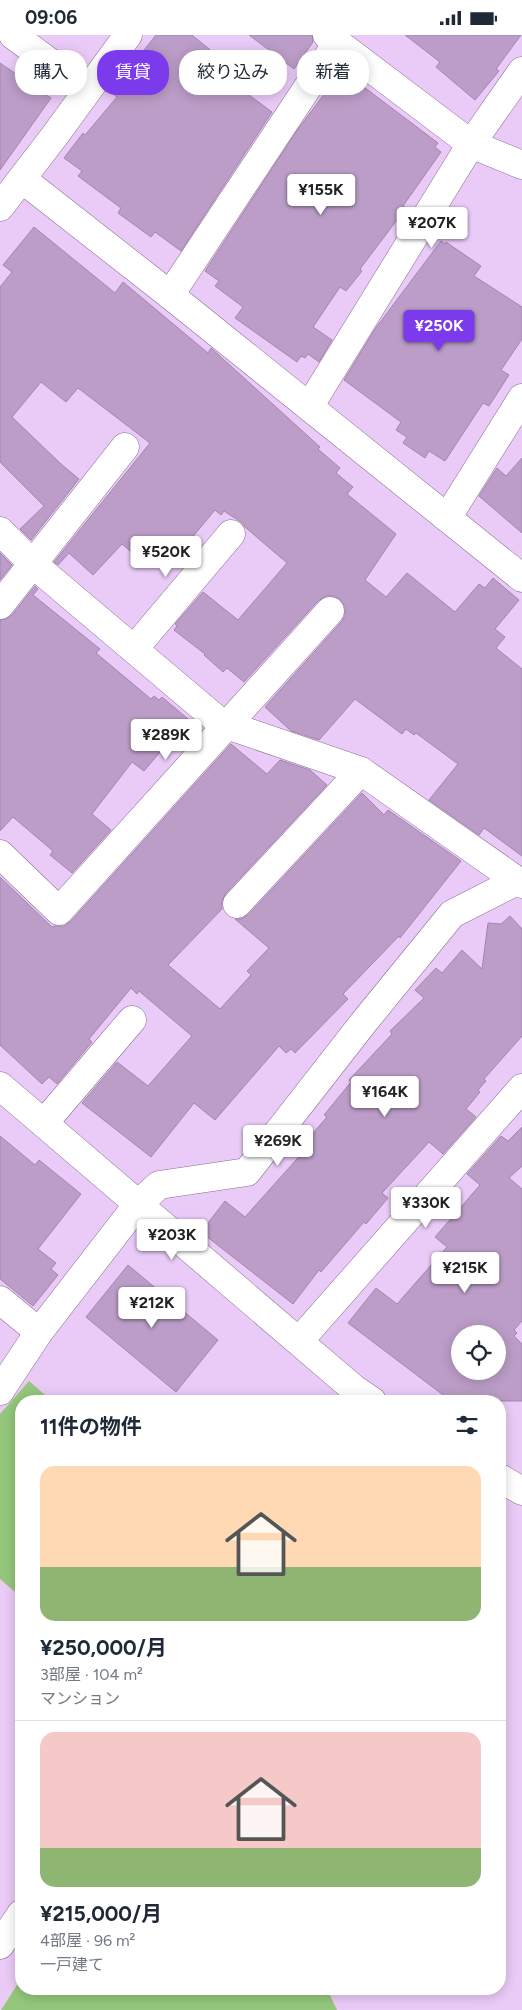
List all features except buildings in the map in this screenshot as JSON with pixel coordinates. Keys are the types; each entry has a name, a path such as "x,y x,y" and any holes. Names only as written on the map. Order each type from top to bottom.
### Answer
{"street":[{"path":"13,35 33,50"},
{"path":"87,90 128,35"},
{"path":"170,295 332,39 472,144 522,165"},
{"path":"309,407 472,144 522,71"},
{"path":"0,207 83,95"},
{"path":"22,179 170,295 522,579"},
{"path":"447,518 522,398"},
{"path":"0,605 126,447"},
{"path":"0,531 33,564 221,723 361,771 520,883"},
{"path":"134,649 231,534"},
{"path":"0,854 59,911 330,611"},
{"path":"237,904 361,771"},
{"path":"0,1391 39,1332 138,1204 159,1185 248,1172 364,1022 452,914 520,883"},
{"path":"44,1123 132,1020"},
{"path":"0,1085 363,1395"},
{"path":"299,1341 522,1088"},
{"path":"0,1301 39,1332"},
{"path":"506,1482 522,1491"},
{"path":"0,1945 15,1924"}],"green space":[{"path":"29,1381 45,1395 17,1395"},
{"path":"15,1397 15,1592 0,1579 0,1414"},
{"path":"15,1988 15,1995 330,1995 337,2010 1,2010"}]}
